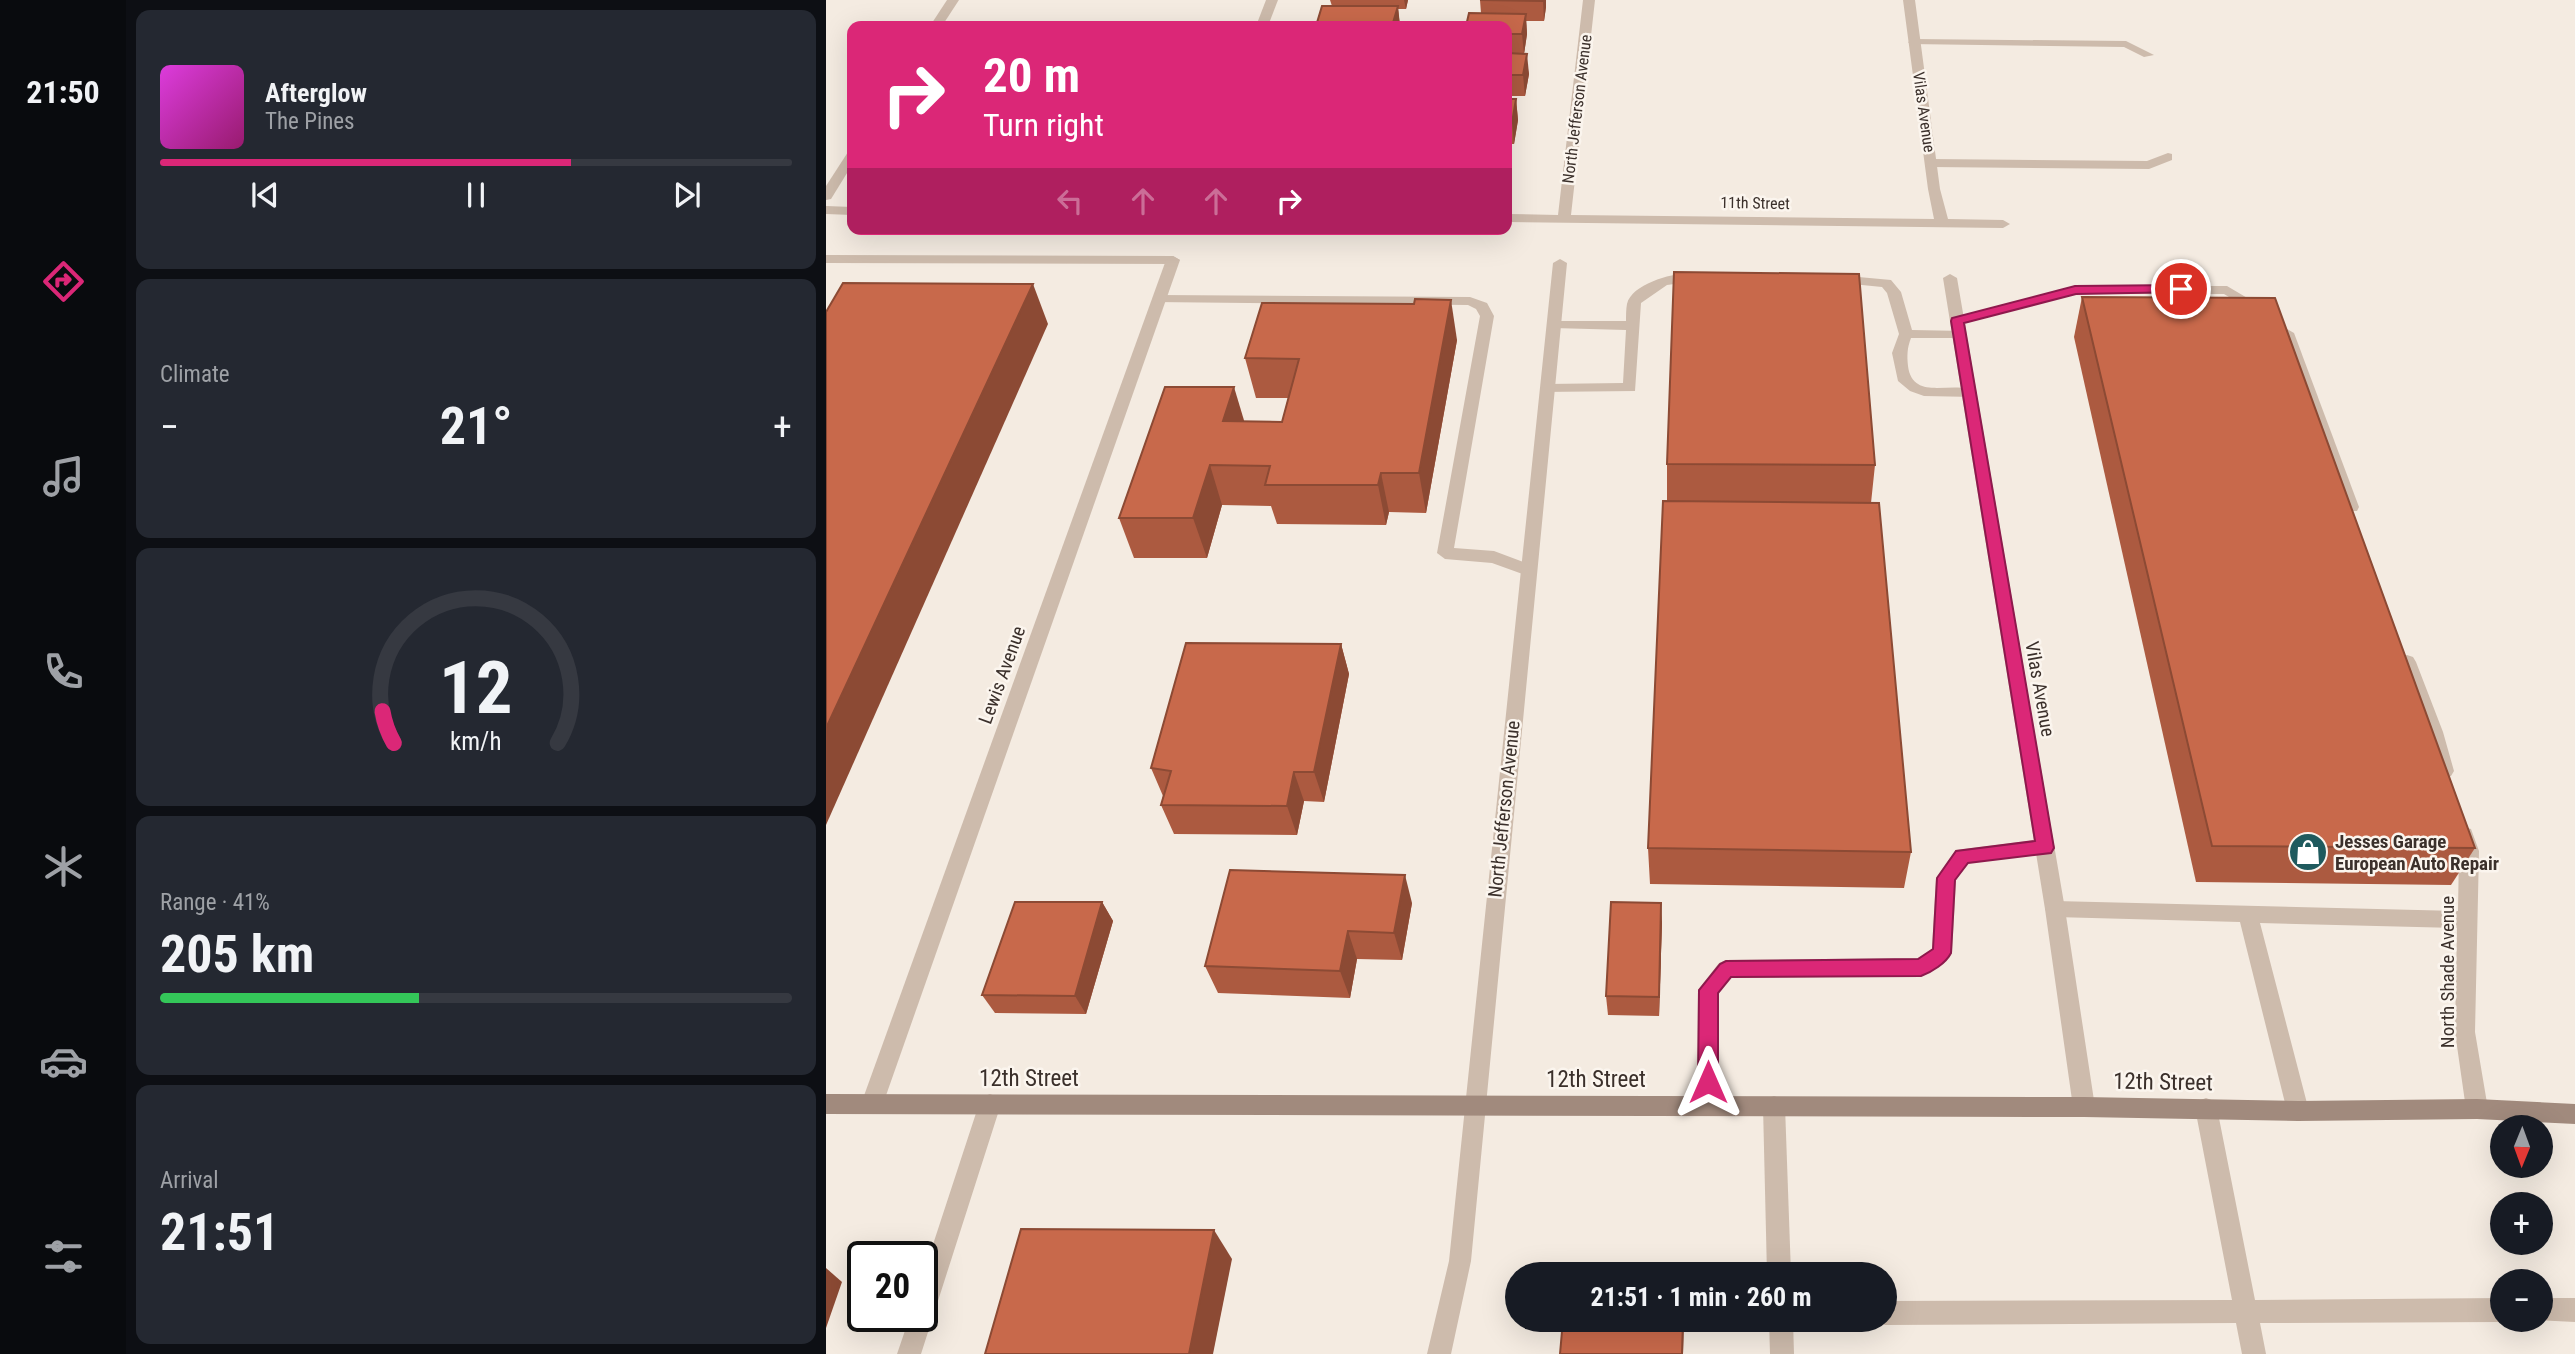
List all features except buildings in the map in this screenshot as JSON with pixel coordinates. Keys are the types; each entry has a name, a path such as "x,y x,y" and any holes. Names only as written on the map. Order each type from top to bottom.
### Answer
{"street":[{"path":"939,21 953,0"},
{"path":"1264,21 1272,0"},
{"name":"North Jefferson Avenue","path":"1564,219 1589,0"},
{"name":"Vilas Avenue","path":"1909,0 1942,223"},
{"path":"1914,41 2126,44 2148,55"},
{"path":"1931,163 2148,165 2168,157"},
{"path":"826,196 847,163"},
{"path":"826,210 847,211"},
{"name":"11th Street","path":"1512,218 2003,224"},
{"name":"Lewis Avenue","path":"826,259 1172,260 872,1104"},
{"name":"North Jefferson Avenue","path":"1439,1354 1460,1261 1560,263"},
{"path":"1547,389 1630,388 1634,302 1649,286 1679,276 1707,277"},
{"name":"Vilas Avenue","path":"1950,278 2055,909 2084,1107"},
{"path":"1829,279 1886,283 1894,292 1906,334"},
{"path":"1969,394 1928,391 1913,386 1903,378 1900,343 1906,334 1958,327 2075,290 2227,290 2284,324 2355,519"},
{"path":"1158,299 1470,301 1482,306 1487,316 1446,553 1494,556 1528,570"},
{"path":"1553,324 1633,326"},
{"path":"2399,642 2434,732 2449,785"},
{"name":"North Shade Avenue","path":"2461,825 2469,851 2465,1032 2477,1110"},
{"path":"1708,1106 1708,990 1726,969 1921,967 1942,953 1946,878 1963,856 2045,848"},
{"path":"2055,909 2467,920"},
{"path":"2248,914 2298,1111"},
{"name":"12th Street","path":"826,1104 2084,1107 2298,1111 2477,1110 2575,1114"},
{"path":"938,1265 990,1104"},
{"path":"1773,1106 1779,1262"},
{"path":"2206,1108 2253,1354"},
{"path":"1897,1313 2490,1310"},
{"path":"2553,1310 2575,1310"},
{"path":"909,1354 916,1332"},
{"path":"1781,1332 1782,1354"}],"place":[{"name":"Jesses Garage European Auto Repair","path":"2308,852"}],"route":[{"path":"1708,1082 1708,990 1726,969 1921,967 1942,953 1946,878 1963,856 2045,848 1957,321 2075,290 2181,289"}]}
